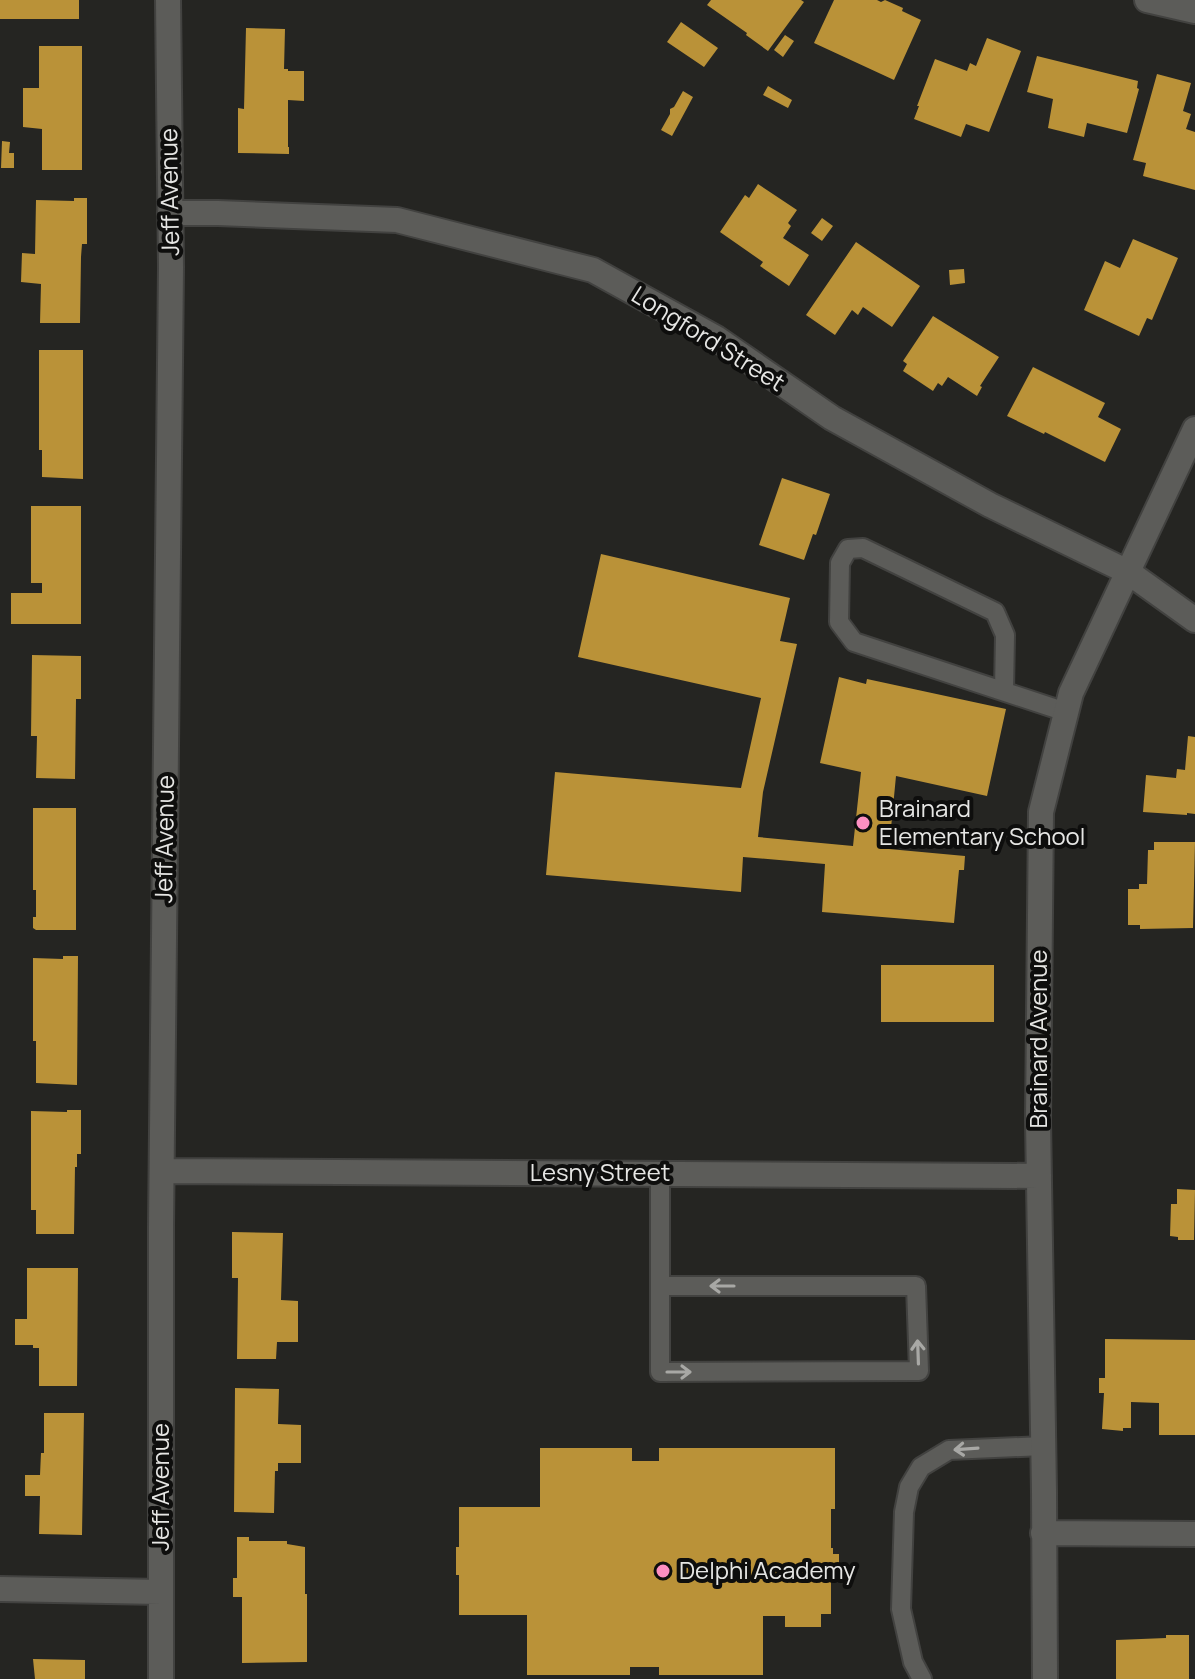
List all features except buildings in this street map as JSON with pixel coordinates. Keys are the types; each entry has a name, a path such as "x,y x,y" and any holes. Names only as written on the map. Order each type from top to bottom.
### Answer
{"street":[{"name":"Jeff Avenue","path":"161,1679 162,1171 171,267 168,0"},
{"path":"1147,0 1195,11"},
{"name":"Longford Street","path":"170,213 397,220 593,270 716,338 832,418 990,505 1128,572 1195,620"},
{"name":"Brainard Avenue","path":"1045,1679 1039,1176 1041,812 1071,693 1195,429"},
{"name":"Lesny Street","path":"162,1171 1039,1176"},
{"path":"1043,1533 1195,1534"},
{"path":"0,1589 161,1592"}],"lane":[{"path":"1004,691 1005,635 995,612 863,548 848,549 840,563 839,622 854,642 1066,712"},
{"path":"660,1173 660,1372 919,1371 916,1286 661,1286"},
{"path":"922,1679 913,1662 901,1609 904,1512 909,1487 921,1467 949,1450 1043,1446"}],"place":[{"name":"Brainard Elementary School","path":"863,823"},
{"name":"Delphi Academy","path":"663,1571"}]}
